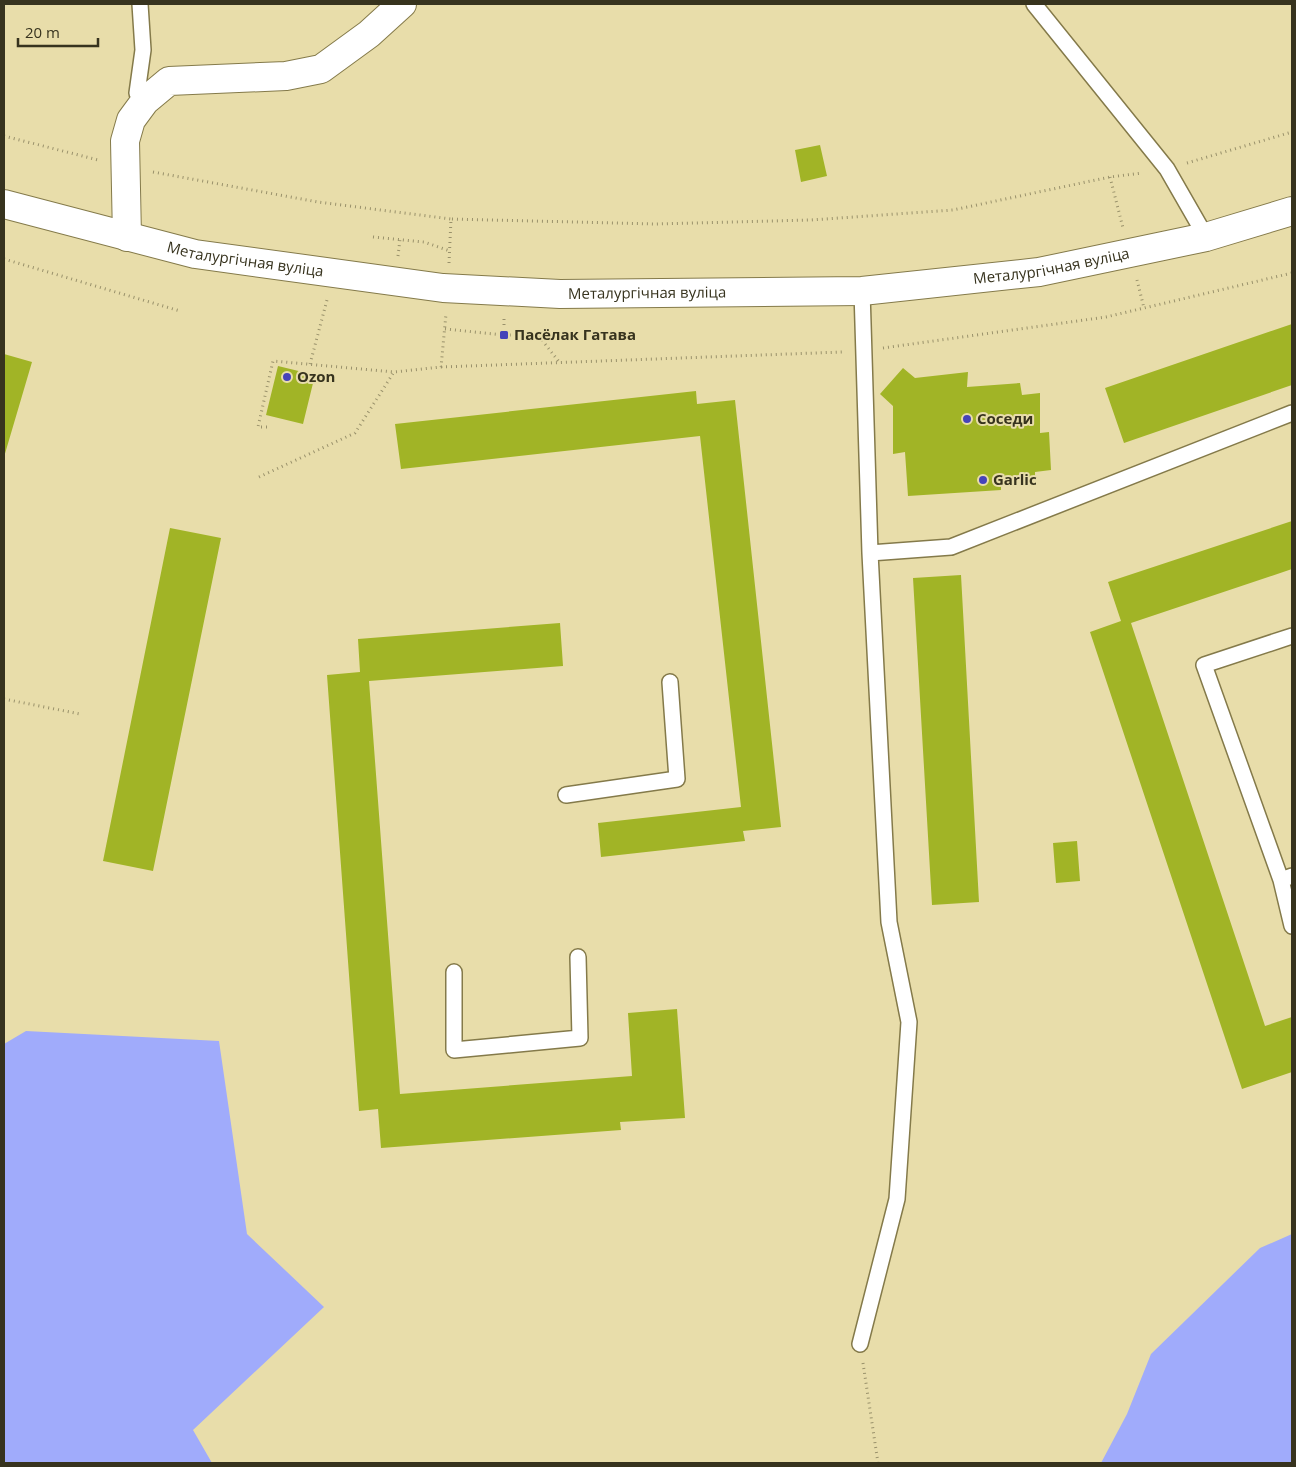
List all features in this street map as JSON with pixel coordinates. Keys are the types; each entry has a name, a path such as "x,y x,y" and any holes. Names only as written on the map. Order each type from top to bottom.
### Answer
{"street":[{"path":"127,237 125,141 131,120 145,101 170,81 286,76 321,69 369,34 402,4"},
{"name":"Металургічная вуліца","path":"4,204 195,254 334,275 444,288 560,294 862,291 1039,272 1206,237 1292,210"}],"lane":[{"path":"140,4 143,50 137,93 145,101"},
{"path":"1034,4 1167,169 1206,237"},
{"path":"860,1344 897,1199 909,1022 889,922 870,553 862,291"},
{"path":"870,553 951,547 1292,413"},
{"path":"1292,636 1204,665 1287,878 1292,926"},
{"path":"566,795 677,779 670,682"},
{"path":"454,972 454,1050 580,1038 578,957"}],"path":[{"path":"1167,169 1292,132"},
{"path":"4,136 126,167 318,202 451,219"},
{"path":"374,237 424,242 450,250"},
{"path":"4,259 180,311"},
{"path":"310,364 334,275"},
{"path":"444,329 504,335 538,335 561,364"},
{"path":"267,427 258,427 273,361 394,372"},
{"path":"4,699 80,714"},
{"path":"860,1344 878,1463"}],"shaded area":[{"path":"26,1031 219,1041 247,1234 324,1307 193,1430 212,1463 4,1463 4,1044"},
{"path":"1292,1234 1292,1463 1101,1463 1127,1414 1151,1354 1260,1248"}],"building":[{"path":"820,145 827,176 801,182 795,150"},
{"path":"1292,324 1292,385 1124,443 1105,388"},
{"path":"4,354 32,362 4,457"},
{"path":"278,366 315,375 303,424 266,415"},
{"name":"Соседи","path":"903,368 915,378 968,372 967,387 1020,383 1022,395 1040,393 1040,433 1049,432 1051,470 1035,472 1035,479 1001,482 1001,490 908,496 905,452 893,454 893,406 880,394"},
{"path":"696,391 697,404 735,400 781,827 743,831 745,841 601,857 598,823 741,807 700,436 401,469 395,424"},
{"path":"1292,521 1292,569 1131,623 1265,1026 1292,1017 1292,1072 1242,1089 1090,632 1121,621 1108,582"},
{"path":"170,528 221,538 153,871 103,861"},
{"path":"961,575 979,902 932,905 913,578"},
{"path":"560,623 563,666 369,681 400,1094 632,1076 628,1013 677,1009 685,1118 620,1122 621,1130 381,1148 378,1109 359,1111 327,675 360,672 358,639"},
{"path":"1077,841 1080,881 1056,883 1053,843"}],"place":[{"name":"Пасёлак Гатава","path":"504,335"},
{"name":"Ozon","path":"287,377"},
{"name":"Соседи","path":"967,419"},
{"name":"Garlic","path":"983,480"}]}
